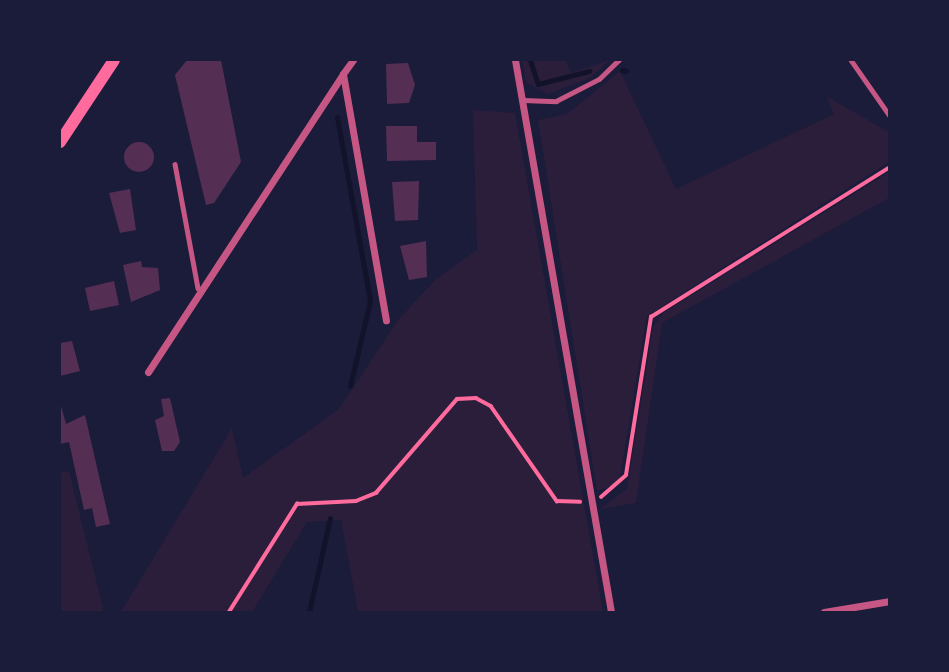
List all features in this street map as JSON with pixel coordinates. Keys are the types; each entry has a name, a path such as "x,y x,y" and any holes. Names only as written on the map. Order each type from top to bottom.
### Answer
{"main road":[{"path":"60,142 114,60"}],"street":[{"path":"148,372 198,288 353,60"},
{"path":"515,60 611,612"},
{"path":"343,74 386,320"},
{"path":"824,612 890,601"}],"lane":[{"path":"523,100 556,101 599,79 619,60"},
{"path":"851,60 890,116"},
{"path":"175,164 198,288"}],"path":[{"path":"229,612 297,503 356,501 376,493 457,399 476,398 491,406 557,501 593,500 614,492 626,475 651,317 890,167"}],"shaded area":[{"path":"522,60 566,60 570,73 610,60 590,78 548,94 526,82"},
{"path":"620,71 676,189 834,114 826,96 889,132 889,162 647,316 619,483 597,491 538,120 567,114"},
{"path":"473,110 515,113 603,612 358,612 341,520 307,522 252,612 121,612 232,428 243,478 339,409 398,320 436,279 477,250"},
{"path":"889,172 889,198 662,323 636,503 600,509 627,489 653,327 663,313"},
{"path":"69,471 104,612 60,612 60,473"}],"building":[{"path":"187,60 221,60 241,162 214,203 206,205 175,75"},
{"path":"408,63 415,85 409,103 387,104 386,64"},
{"path":"386,126 417,126 417,142 436,142 436,160 387,161"},
{"path":"139,142 150,146 154,157 150,168 139,172 128,168 124,157 128,146"},
{"path":"419,181 418,220 395,221 392,182"},
{"path":"130,189 136,230 120,233 109,193"},
{"path":"426,241 427,277 409,280 400,246"},
{"path":"141,261 142,267 158,268 160,290 131,302 123,265"},
{"path":"114,281 119,305 90,311 85,288"},
{"path":"72,341 80,371 60,376 60,343"},
{"path":"170,398 180,442 174,451 162,451 155,420 164,416 161,399"},
{"path":"60,402 66,424 85,415 110,524 96,527 92,508 84,510 69,442 60,444"}],"waterway":[{"path":"530,60 538,84 589,71"},
{"path":"622,70 626,71"},
{"path":"337,117 370,301 350,386"},
{"path":"309,612 330,518"}]}
